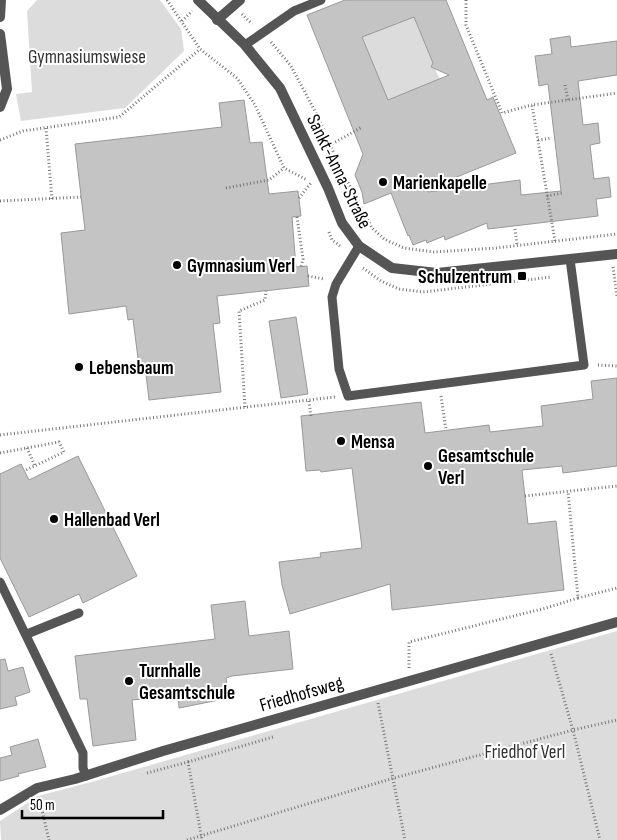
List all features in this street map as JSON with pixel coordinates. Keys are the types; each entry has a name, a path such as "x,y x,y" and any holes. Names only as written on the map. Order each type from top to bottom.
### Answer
{"street":[{"path":"0,17 1,0"},
{"name":"Sankt-Anna-Straße","path":"198,0 245,45 280,88 342,223 359,246 392,268 436,274 614,254"},
{"path":"217,20 237,3"},
{"path":"0,34 7,89 0,107"},
{"name":"Friedhofsweg","path":"0,810 37,788 617,622"}],"lane":[{"path":"245,45 294,10 321,0"},
{"path":"359,246 336,284 332,297 339,369 348,396 584,365 570,259"},
{"path":"0,582 27,634 83,753 83,768 80,777"},
{"path":"27,634 78,613"}],"path":[{"path":"167,0 200,49 237,78 255,106 284,168 304,177 311,184 314,191"},
{"path":"466,0 466,25 502,113 532,105 617,93"},
{"path":"237,3 291,66 316,113 340,168 372,228 384,239 404,248 434,252 517,246 617,234"},
{"path":"0,140 24,131 119,117 200,49"},
{"path":"565,85 568,100"},
{"path":"532,105 555,241"},
{"path":"312,155 362,127"},
{"path":"46,128 52,200"},
{"path":"538,140 552,138"},
{"path":"226,188 269,180 284,168"},
{"path":"299,198 311,184"},
{"path":"547,196 562,193"},
{"path":"0,201 52,200 81,197"},
{"path":"297,217 302,259 301,266"},
{"path":"327,223 332,240 381,281 399,289 423,292 572,275"},
{"path":"515,228 517,246"},
{"path":"614,254 617,296"},
{"path":"605,272 615,271"},
{"path":"245,407 240,311 265,300 266,291"},
{"path":"584,365 617,366"},
{"path":"439,384 446,430"},
{"path":"0,436 348,396"},
{"path":"309,401 311,417"},
{"path":"0,453 59,442 64,452 24,471"},
{"path":"26,448 35,466"},
{"path":"525,496 617,486"},
{"path":"568,491 578,598"},
{"path":"408,681 409,642 546,608 617,588"},
{"path":"547,642 573,730 600,840"},
{"path":"375,690 405,840"},
{"path":"187,840 202,838 394,778 617,720"},
{"path":"142,775 188,762 202,838"},
{"path":"37,788 49,840"},
{"path":"40,803 50,800"}],"green space":[{"name":"Gymnasiumswiese","path":"37,0 160,0 181,29 184,51 125,108 21,121 16,94 32,92 27,11"},
{"path":"423,13 423,38 433,63 431,67 435,69 440,79 387,101 362,37"},
{"name":"Friedhof Verl","path":"617,631 617,840 1,840 0,821 38,796"}],"building":[{"path":"345,0 446,0 487,100 493,97 516,153 427,189 428,192 520,180 521,195 561,191 548,84 539,86 535,56 552,54 550,39 570,36 571,47 617,41 617,75 578,81 583,125 598,123 600,143 590,145 594,179 609,177 611,197 596,199 598,216 488,229 487,223 445,240 444,236 427,243 426,240 413,245 391,193 364,204 362,192 355,175 363,154 307,15","holes":["414,17 433,63 431,67 449,75 388,100 362,37"]},
{"name":"Gymnasium Verl","path":"244,100 250,143 262,142 269,194 298,191 301,216 292,217 296,267 307,266 309,286 217,296 220,323 213,324 221,392 149,400 146,374 140,374 133,319 128,320 126,306 69,314 61,233 85,230 75,144 222,127 219,103"},
{"path":"296,317 308,394 281,398 269,321"},
{"path":"617,378 617,466 563,473 562,466 522,470 528,524 556,521 564,590 392,610 390,584 290,614 282,585 279,562 321,557 320,553 362,548 352,468 321,472 320,470 306,471 301,416 421,402 425,433 489,425 490,432 543,426 541,406 593,399 591,381"},
{"name":"Hallenbad Verl","path":"78,456 137,576 83,603 79,594 29,617 0,558 0,474 21,464 29,480"},
{"path":"245,601 249,636 289,631 293,669 226,678 229,698 179,708 178,696 132,700 136,740 93,746 87,699 80,699 75,656 215,639 211,605"},
{"path":"5,659 8,671 23,667 30,692 15,697 17,705 0,709 0,660"},
{"path":"38,739 46,767 0,781 0,758 12,755 10,747"}],"place":[{"name":"Marienkapelle","path":"383,182"},
{"name":"Gymnasium Verl","path":"177,265"},
{"name":"Schulzentrum","path":"522,276"},
{"name":"Lebensbaum","path":"79,367"},
{"name":"Mensa","path":"341,441"},
{"name":"Gesamtschule Verl","path":"428,466"},
{"name":"Hallenbad Verl","path":"54,519"},
{"name":"Turnhalle Gesamtschule","path":"129,681"}]}
